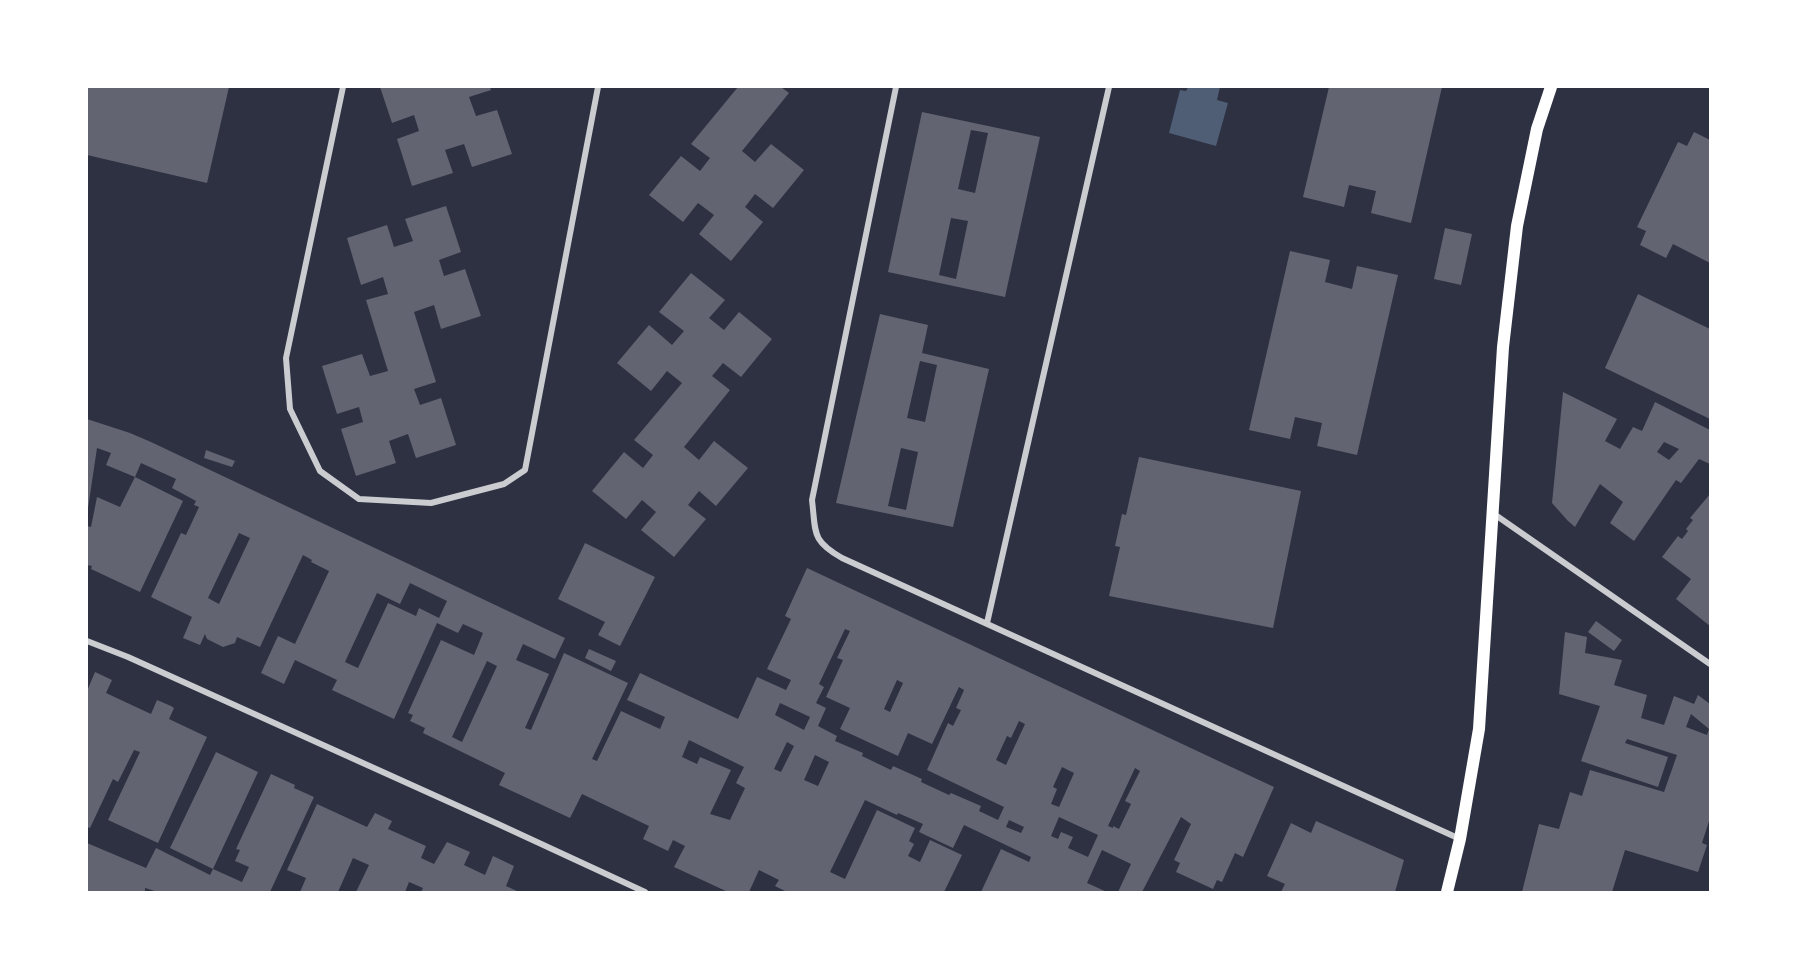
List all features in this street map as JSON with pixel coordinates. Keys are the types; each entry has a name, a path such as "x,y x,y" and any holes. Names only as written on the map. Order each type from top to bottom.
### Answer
{"main road":[{"path":"1447,892 1460,839 1479,729 1503,347 1517,226 1537,129 1551,87"}],"street":[{"path":"343,87 285,358 290,409 320,471 359,499 431,503 504,484 525,470 598,87"},
{"path":"896,87 812,500 816,537 842,558 1460,839"},
{"path":"987,623 1109,87"},
{"path":"1493,513 1710,664"},
{"path":"87,641 150,667 645,892"}],"water":[{"path":"1188,87 1220,87 1217,100 1228,103 1216,146 1169,133 1180,90 1186,91"}],"building":[{"path":"87,87 229,87 207,183 87,155"},
{"path":"380,87 490,87 491,90 469,97 476,116 497,110 512,154 472,167 464,144 445,150 453,173 412,186 397,139 419,131 414,115 392,123"},
{"path":"738,87 781,87 789,93 742,151 755,162 771,144 804,170 773,208 755,194 745,207 763,222 731,261 699,234 714,215 698,203 683,222 649,195 681,156 700,171 710,158 691,144"},
{"path":"1329,87 1442,87 1411,223 1371,213 1376,191 1349,185 1344,207 1303,197"},
{"path":"922,112 1040,137 1005,297 888,272","holes":["971,130 988,133 975,193 958,189","951,218 968,221 956,279 939,275"]},
{"path":"1694,132 1710,140 1710,263 1673,244 1666,258 1640,245 1646,231 1637,227 1678,142 1687,146"},
{"path":"446,206 461,252 439,260 444,276 465,269 481,316 441,329 434,305 414,312 436,382 414,389 420,405 441,398 456,445 416,458 408,434 389,441 396,463 356,476 341,429 363,422 359,407 337,414 322,366 362,354 370,376 388,371 366,300 388,294 383,277 361,285 347,238 387,225 394,247 413,241 405,219"},
{"path":"1445,228 1472,234 1461,285 1434,279"},
{"path":"1290,251 1330,260 1325,282 1352,289 1357,266 1398,275 1357,455 1317,446 1322,423 1295,417 1290,439 1249,430"},
{"path":"691,273 725,300 709,318 724,330 739,312 772,339 741,377 723,363 712,376 730,390 684,447 699,460 714,441 748,468 716,506 699,491 688,505 706,519 674,557 641,530 656,512 642,500 626,519 592,491 624,452 643,468 653,455 634,440 682,383 667,371 651,391 617,363 649,325 672,345 684,331 659,312"},
{"path":"1638,294 1710,329 1710,419 1605,368"},
{"path":"880,314 928,325 922,353 989,369 953,527 836,503","holes":["920,361 937,365 925,422 907,418","901,448 918,452 906,510 888,506"]},
{"path":"1563,392 1617,419 1605,441 1620,449 1633,427 1642,431 1655,402 1710,430 1710,464 1699,459 1681,483 1676,480 1634,541 1610,523 1623,502 1600,484 1575,527 1552,503","holes":["1664,442 1679,449 1669,460 1657,452"]},
{"path":"87,419 151,442 565,638 555,659 523,644 516,660 549,674 525,728 531,730 564,653 628,683 592,759 597,761 621,711 660,729 665,717 627,700 640,673 738,719 757,677 786,690 791,680 767,669 791,619 785,616 807,568 1274,787 1243,857 1235,853 1222,882 1217,880 1213,889 1176,872 1180,863 1174,860 1191,824 1181,817 1142,892 1118,892 1131,864 1102,850 1087,883 1107,892 981,892 1001,849 1029,862 1031,857 964,825 953,848 919,832 923,824 865,800 830,872 845,879 877,810 915,828 909,841 914,844 908,856 920,862 930,840 962,855 944,892 787,892 775,886 779,880 759,870 749,892 728,892 674,867 685,846 673,840 668,851 643,839 649,826 582,794 570,818 499,785 505,773 423,733 425,728 410,721 413,715 408,713 441,640 474,655 483,633 463,624 458,633 437,623 394,719 332,690 337,680 295,660 284,684 261,673 278,636 295,644 329,571 303,555 260,647 237,637 235,643 223,647 207,639 205,634 200,645 183,638 192,617 151,597 181,533 186,535 199,507 194,505 196,501 172,488 176,479 141,463 135,477 106,465 111,453 97,448 87,515","holes":["239,533 250,538 219,604 208,598","410,583 447,601 439,618 419,608 416,616 388,603 358,668 345,662 377,593 400,604","845,629 850,631 837,658 843,660 826,697 850,708 840,729 898,756 908,733 932,744 959,687 964,690 956,708 961,710 953,726 948,723 927,770 1004,807 998,820 979,811 981,806 951,793 949,795 893,766 891,770 862,756 863,753 835,741 837,736 818,726 826,708 816,703 824,687 819,684","487,661 497,666 462,742 452,737","897,680 903,683 890,712 884,709","780,703 810,717 804,730 775,715","1019,721 1025,724 1006,765 996,760 1007,736 1011,738","689,740 744,767 736,783 745,788 730,820 710,814 731,770 700,757 697,764 682,757","787,742 794,746 781,772 774,769","815,755 829,762 818,786 804,780","1062,767 1074,773 1059,807 1051,804 1057,789 1053,787","1135,768 1140,771 1125,801 1131,804 1119,829 1113,826 1113,828 1108,826","1059,817 1098,835 1088,857 1068,848 1073,837 1061,832 1058,839 1051,836","1009,820 1024,827 1021,833 1006,827"]},
{"path":"206,450 235,461 232,467 204,458"},
{"path":"1139,457 1301,491 1273,628 1109,596 1120,547 1115,546 1122,514 1126,515"},
{"path":"135,477 183,501 140,592 87,565 87,526 91,527 97,497 120,507"},
{"path":"1710,494 1710,626 1676,599 1691,579 1662,557 1678,536 1682,539 1693,520 1690,518"},
{"path":"585,543 655,577 620,646 598,635 605,622 558,599"},
{"path":"1596,621 1622,640 1614,651 1588,632"},
{"path":"1565,632 1587,637 1585,653 1622,660 1614,685 1647,695 1641,718 1664,725 1674,696 1694,704 1698,695 1710,704 1710,818 1702,843 1707,845 1698,872 1625,850 1612,892 1522,892 1539,824 1559,829 1570,792 1582,796 1590,770 1664,792 1677,755 1627,739 1625,743 1668,757 1658,787 1581,761 1600,706 1559,694","holes":["1691,714 1709,729 1707,735 1686,727"]},
{"path":"589,649 616,661 611,671 585,658"},
{"path":"95,672 112,680 106,693 151,714 157,700 171,706 174,708 169,719 207,737 158,843 108,820 140,752 134,750 118,782 113,779 90,828 87,827 87,691"},
{"path":"216,752 258,772 213,869 170,848"},
{"path":"271,774 314,797 270,892 158,892 145,888 145,892 87,892 87,843 146,868 156,848 210,875 213,869 242,882 249,867 235,861 240,850 236,849"},
{"path":"317,804 367,827 375,813 392,821 388,829 426,846 421,858 434,864 447,842 470,852 464,865 485,875 493,856 514,866 506,886 519,892 421,892 423,888 409,882 405,892 356,892 369,865 353,858 338,892 300,892 306,878 287,870"},
{"path":"1316,821 1404,860 1395,892 1281,892 1285,884 1267,876 1291,823 1311,833"}]}
